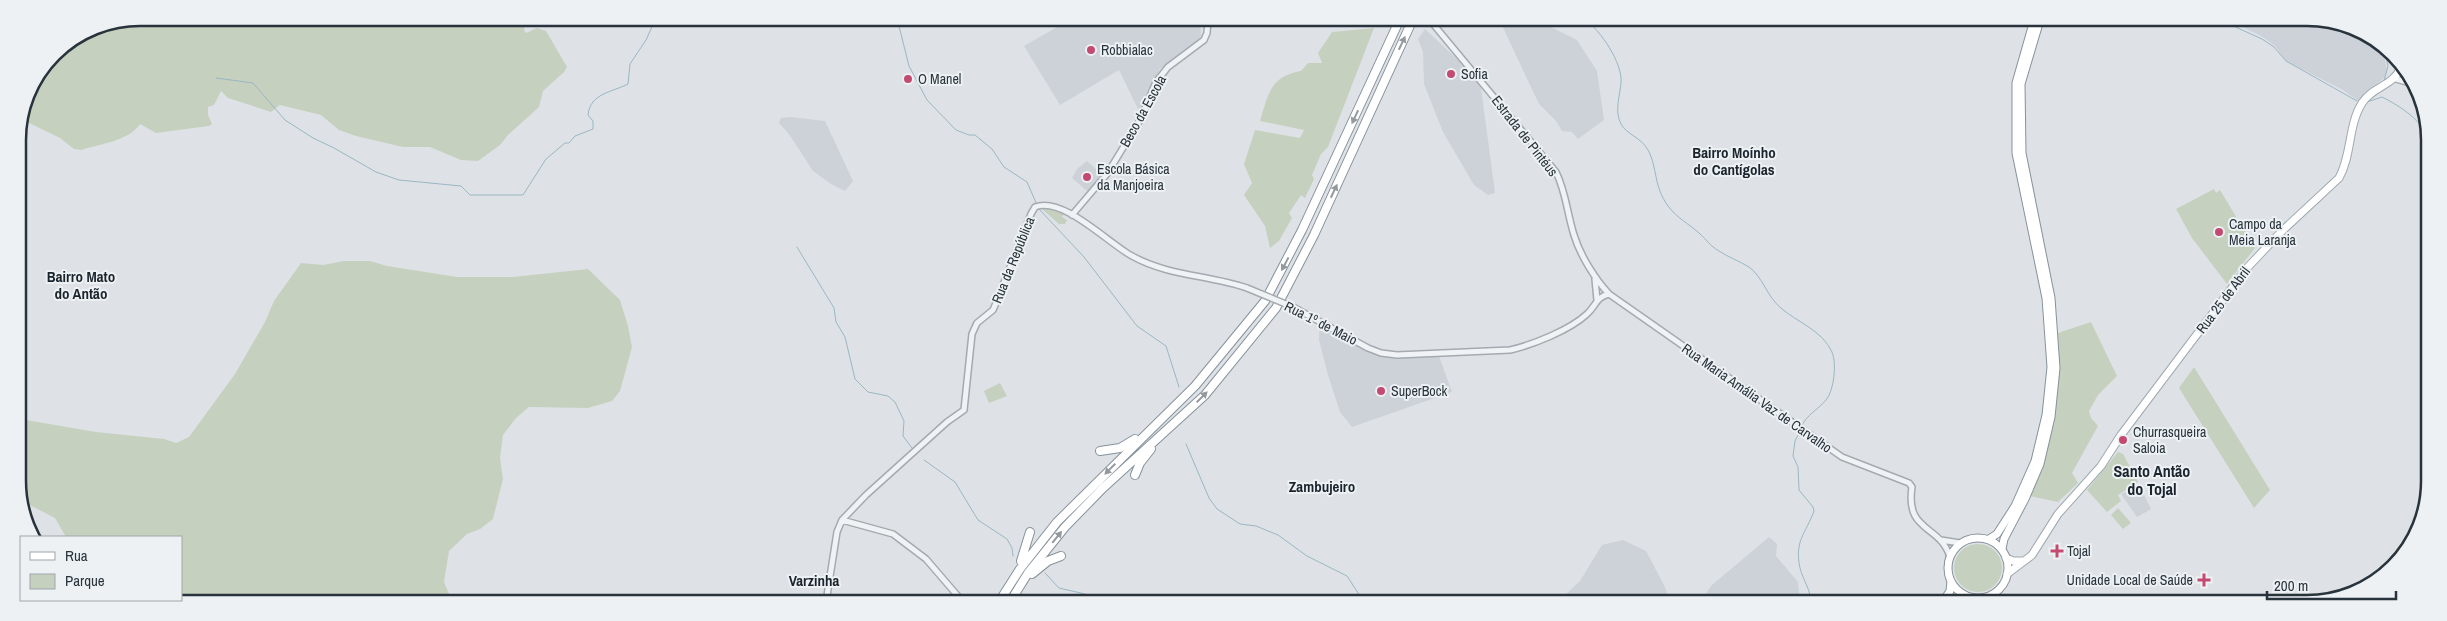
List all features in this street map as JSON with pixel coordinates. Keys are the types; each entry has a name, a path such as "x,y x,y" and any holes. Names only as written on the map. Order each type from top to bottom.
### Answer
{"highway":[{"path":"1003,595 1020,569 1057,522 1195,386 1265,300 1302,230 1397,26"},
{"path":"1014,595 1028,573 1065,527 1103,488 1205,395 1276,308 1314,236 1410,26"},
{"path":"1100,451 1120,448 1130,443 1166,414"},
{"path":"1135,475 1140,463 1170,426"},
{"path":"1005,592 1024,556 1030,532"},
{"path":"1016,592 1039,568 1062,556"}],"main road":[{"path":"1989,540 1997,534 2015,506 2035,462 2046,415 2051,367 2046,298 2016,153 2016,82 2032,26"},
{"path":"2002,549 2004,539 2025,499 2040,464 2051,417 2056,368 2050,298 2022,153 2021,84 2038,26"},
{"path":"2396,79 2399,73"},
{"name":"Rua 25 de Abril","path":"2027,561 2058,514 2101,466 2115,444 2247,268 2282,231 2334,184 2345,167 2361,105 2374,92 2396,79"},
{"path":"1966,595 1951,581 1948,572 1950,557 1960,543 1979,538 1989,540 2002,549 2006,558 2008,574"},
{"path":"2006,558 2019,563 2027,561"},
{"path":"1988,595 1996,592 2008,574 2027,561"},
{"path":"1947,595 1950,591 1951,581"}],"street":[{"name":"Beco da Escola","path":"1072,215 1107,174 1140,120 1156,82 1168,67 1204,40 1208,26"},
{"name":"Estrada de Pintéus","path":"1435,26 1556,172 1566,195 1574,236 1594,274 1609,294"},
{"path":"2396,79 2404,81"},
{"name":"Rua 1º de Maio","path":"1035,207 1042,205 1052,206 1072,215 1132,256 1147,263 1197,278 1247,288 1293,307 1368,348 1381,353 1397,355 1510,350 1524,347 1588,314 1597,300 1609,294"},
{"name":"Rua da República","path":"842,520 866,495 964,410 972,334 977,323 993,310 1030,214 1035,207"},
{"path":"1594,274 1597,300"},
{"name":"Rua Maria Amália Vaz de Carvalho","path":"1609,294 1842,457 1907,482 1911,486 1909,500 1912,512 1922,526 1941,540"},
{"path":"827,595 836,532 842,520 893,534 926,559 957,595"},
{"path":"1941,540 1960,543"},
{"path":"1941,540 1950,557"}],"shaded area":[{"path":"1059,26 1200,26 1201,36 1196,43 1160,69 1139,111 1119,70 1060,105 1024,46"},
{"path":"1502,26 1549,26 1577,40 1597,71 1604,120 1578,139 1572,132 1562,131 1556,121 1539,104"},
{"path":"2241,26 2329,28 2364,41 2376,50 2385,58 2387,72 2385,77 2358,101 2343,90 2286,61 2275,46 2263,37"},
{"path":"1425,29 1457,59 1481,88 1495,193 1488,195 1474,185 1443,132 1424,84 1423,52 1418,39"},
{"path":"790,117 825,121 853,181 845,191 813,171 789,134 779,123 781,118"},
{"name":"Escola Básica da Manjoeira","path":"1087,161 1103,175 1088,192 1072,178 1077,169"},
{"path":"1320,324 1375,354 1394,358 1439,356 1452,392 1352,427 1340,412 1328,375 1319,340"},
{"path":"2139,485 2151,509 2137,517 2121,494"},
{"path":"1769,537 1777,544 1776,556 1798,582 1799,595 1705,595 1712,585"},
{"path":"1623,540 1646,551 1668,595 1565,595 1580,581 1602,545"}],"green space":[{"path":"525,26 526,33 537,28 546,31 567,67 543,91 539,107 508,135 500,145 478,161 461,160 430,147 403,147 356,136 339,130 321,115 280,105 271,112 228,98 221,91 214,105 208,107 208,115 212,124 209,126 156,133 140,124 135,130 122,138 81,150 74,149 60,138 28,122 41,83 54,65 77,45 103,32 125,27"},
{"path":"1374,28 1328,147 1321,154 1312,175 1314,179 1305,198 1301,195 1289,213 1292,218 1279,241 1270,248 1265,226 1244,195 1252,183 1244,164 1255,130 1300,138 1304,130 1260,121 1268,95 1283,77 1301,71 1308,63 1322,63 1318,53 1332,32"},
{"path":"2214,189 2216,193 2220,190 2255,248 2227,284 2192,238 2176,209"},
{"path":"1042,209 1057,210 1064,214 1062,217 1067,220 1065,224 1059,224"},
{"path":"344,261 370,261 387,266 457,277 513,277 588,269 620,300 632,347 620,391 612,401 588,408 529,407 516,418 503,435 500,458 503,479 493,519 480,529 467,534 449,551 444,582 449,595 182,595 182,536 65,536 55,518 28,504 26,481 26,420 96,432 164,439 176,443 189,437 235,374 265,322 274,301 301,263 323,265"},
{"path":"2091,322 2117,376 2098,395 2089,411 2091,418 2098,426 2072,473 2078,483 2058,502 2030,496 2044,455 2053,416 2056,397 2058,333"},
{"path":"2194,367 2270,490 2254,508 2179,388"},
{"path":"1000,383 1007,396 989,403 984,391"},
{"path":"2118,452 2123,454 2138,482 2118,495 2121,501 2107,512 2087,490"},
{"path":"2118,508 2131,523 2123,529 2111,515"},
{"path":"1973,544 1983,544 1995,551 2002,563 2002,573 1995,585 1983,592 1973,592 1965,588 1958,581 1954,573 1954,563 1958,555 1965,548"}],"waterway":[{"path":"216,78 253,83 285,120 313,138 376,172 399,180 461,186 470,195 523,195 546,159 565,143 569,143 575,136 593,129 593,121 588,115 593,102 603,94 628,84 630,64 646,40 652,26"},
{"path":"899,26 909,66 927,100 956,130 969,135 975,135 992,149 1004,167 1027,182 1037,205"},
{"path":"1593,26 1604,39 1621,75 1618,109 1621,124 1626,131 1642,142 1648,150 1660,191 1668,206 1716,249 1754,271 1776,303 1816,332 1828,344 1834,357 1833,384 1829,396 1806,419 1801,427"},
{"path":"2233,26 2262,39 2274,47 2286,61 2357,101"},
{"path":"2384,81 2388,66 2387,60"},
{"path":"2367,102 2382,97 2401,108 2420,124"},
{"path":"1039,209 1084,257 1137,326 1166,346 1179,387"},
{"path":"797,247 834,308 836,322 845,337 855,379 868,392 888,396 895,402 904,421 903,436 912,448"},
{"path":"1800,431 1795,441 1793,456 1798,467 1799,490 1813,507 1814,511 1802,538 1799,551 1801,572 1810,595"},
{"path":"1186,444 1209,498 1217,509 1240,524 1256,526 1278,535 1307,556 1347,576 1358,595"},
{"path":"924,460 955,482 978,520 1007,539 1012,548 1013,556"},
{"path":"1045,573 1059,588 1086,595"}],"place":[{"name":"Robbialac","path":"1091,50"},
{"name":"Sofia","path":"1451,74"},
{"name":"O Manel","path":"908,79"},
{"name":"Escola Básica da Manjoeira","path":"1087,177"},
{"name":"Campo da Meia Laranja","path":"2219,232"},
{"name":"SuperBock","path":"1381,391"},
{"name":"Churrasqueira Saloia","path":"2123,440"},
{"name":"Tojal","path":"2057,551"},
{"name":"Unidade Local de Saúde","path":"2204,580"}],"district":[{"name":"Bairro Moínho do Cantígolas","path":"1734,160"},
{"name":"Bairro Mato do Antão","path":"81,284"},
{"name":"Santo Antão do Tojal","path":"2152,480"},
{"name":"Zambujeiro","path":"1322,486"},
{"name":"Varzinha","path":"814,580"}]}
